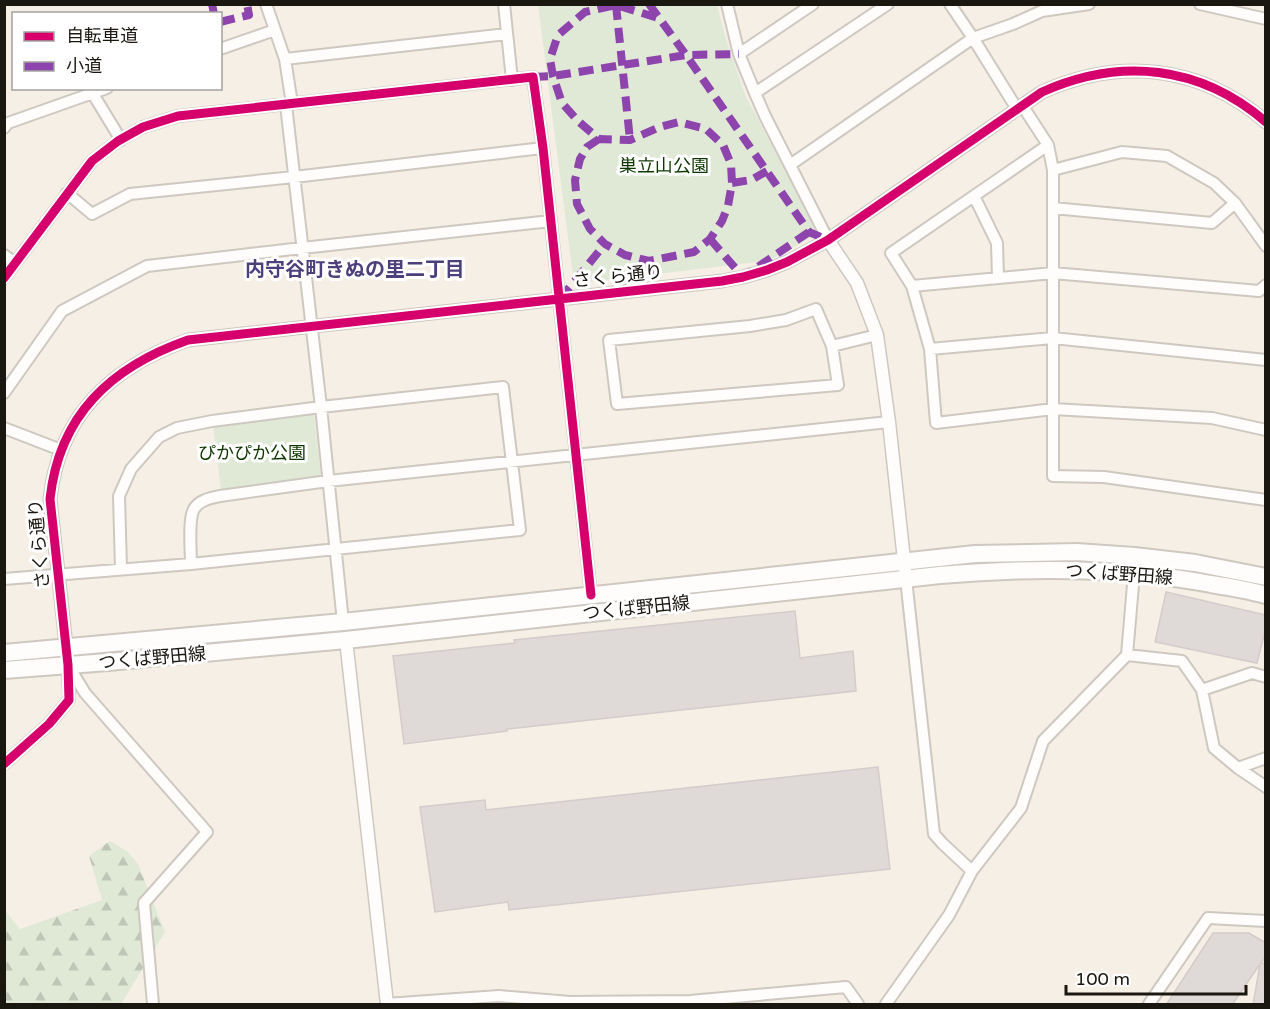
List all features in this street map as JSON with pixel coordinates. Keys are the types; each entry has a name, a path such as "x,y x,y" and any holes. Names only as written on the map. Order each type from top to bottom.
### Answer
{"main road":[{"name":"つくば野田線","path":"4,653 343,622 975,554 1077,552 1134,556 1266,577"},
{"name":"つくば野田線","path":"4,670 346,640 993,570 1134,573 1194,580 1266,595"}],"street":[{"path":"266,4 285,59 294,177 343,622"},
{"path":"504,4 512,80"},
{"path":"727,4 739,54 755,93 828,240 857,283 877,335 889,422 934,834 972,871"},
{"path":"739,54 813,4"},
{"path":"755,93 888,4"},
{"path":"950,4 1048,145 1053,170 1053,476 1104,477 1266,500"},
{"path":"790,165 973,38 1014,24 1042,11 1089,4"},
{"path":"1200,4 1266,19"},
{"path":"222,48 275,30"},
{"path":"285,59 507,34"},
{"name":"さくら通り","path":"68,665 50,499 61,450 74,424 91,400 113,378 138,361 164,348 188,340 743,277 787,262 828,240 1042,92 1075,79 1110,72 1169,73 1215,88 1266,122"},
{"path":"4,278 92,161 143,127 178,116 533,77 560,299 591,596"},
{"path":"4,128 8,123 102,90"},
{"path":"93,94 121,140"},
{"path":"1048,145 891,254 912,286 930,349 936,423 1053,409 1212,417 1266,430"},
{"path":"67,193 92,214 130,194 543,148"},
{"path":"1053,170 1122,152 1167,156 1214,183 1235,203 1266,246"},
{"path":"974,196 997,243 998,278"},
{"path":"1053,208 1212,222 1235,203"},
{"path":"4,393 62,311 147,266 551,221"},
{"path":"4,255 15,263"},
{"path":"912,286 1053,273 1259,291 1266,285"},
{"path":"816,309 832,346 838,385 617,404 609,340 750,326 786,320 816,309"},
{"path":"832,346 877,335"},
{"path":"930,349 1053,338 1266,360"},
{"path":"4,579 191,564 520,530 503,387 321,407 177,428 159,437 131,470 119,496 121,569"},
{"path":"191,564 190,528 194,509 204,500 220,496 513,461 889,422"},
{"path":"4,428 61,450"},
{"path":"886,1005 949,915 972,871 1021,808 1043,741 1126,655 1134,573"},
{"path":"346,640 387,1004 499,996 570,1002 690,1001 846,987 858,1005"},
{"path":"1126,655 1182,661 1202,690 1214,748 1266,787"},
{"path":"4,764 49,724 69,700 68,665"},
{"path":"68,665 85,693 207,832 144,903 153,1005"},
{"path":"1202,690 1252,673 1266,677"},
{"path":"1238,768 1266,758"},
{"path":"1149,1005 1208,918 1266,921"}],"green space":[{"name":"巣立山公園","path":"538,5 717,5 727,43 746,97 817,234 776,257 757,262 574,284"},
{"name":"ぴかぴか公園","path":"314,414 321,478 221,489 213,425"},
{"path":"110,841 128,852 138,864 165,932 121,1004 5,1004 4,909 20,929 102,900 89,856"}],"building":[{"path":"1166,592 1266,615 1266,628 1257,663 1155,642"},
{"path":"795,611 800,658 853,651 856,691 507,729 507,731 404,744 393,656 515,643 514,640"},
{"path":"878,767 890,869 509,910 508,902 435,912 420,807 485,800 486,810"},
{"path":"1213,933 1249,933 1266,943 1266,957 1261,963 1266,964 1266,1005 1253,1005 1260,964 1232,1005 1166,1005"}],"marked path":[{"path":"212,4 214,12"},
{"path":"222,22 249,15 247,4"},
{"path":"649,4 809,232 828,240"},
{"path":"616,5 630,140"},
{"path":"599,139 587,147 580,159 575,180 577,204 590,229 605,244 625,255 649,261 694,252 710,239 722,221 728,206 732,183 731,164 723,145 706,129 679,122 660,127 630,140 599,139 562,103 553,76 550,59 558,35 585,12 616,5 658,18"},
{"path":"533,77 553,76 686,55 739,54"},
{"path":"732,183 751,180 767,171"},
{"path":"710,239 743,277 809,232"},
{"path":"560,299 605,244"},
{"path":"649,261 651,289"}],"cycle path":[{"path":"4,764 49,724 69,700 68,665 50,499 55,469 77,419 94,398 135,364 160,351 188,340 722,281 767,270 828,240 1042,92 1071,81 1101,74 1130,71 1158,72 1187,78 1214,88 1241,103 1266,122"},
{"path":"4,278 92,161 118,141 143,127 178,116 533,77 543,148 591,595"}],"district":[{"name":"内守谷町きぬの里二丁目","path":"355,270"}]}
